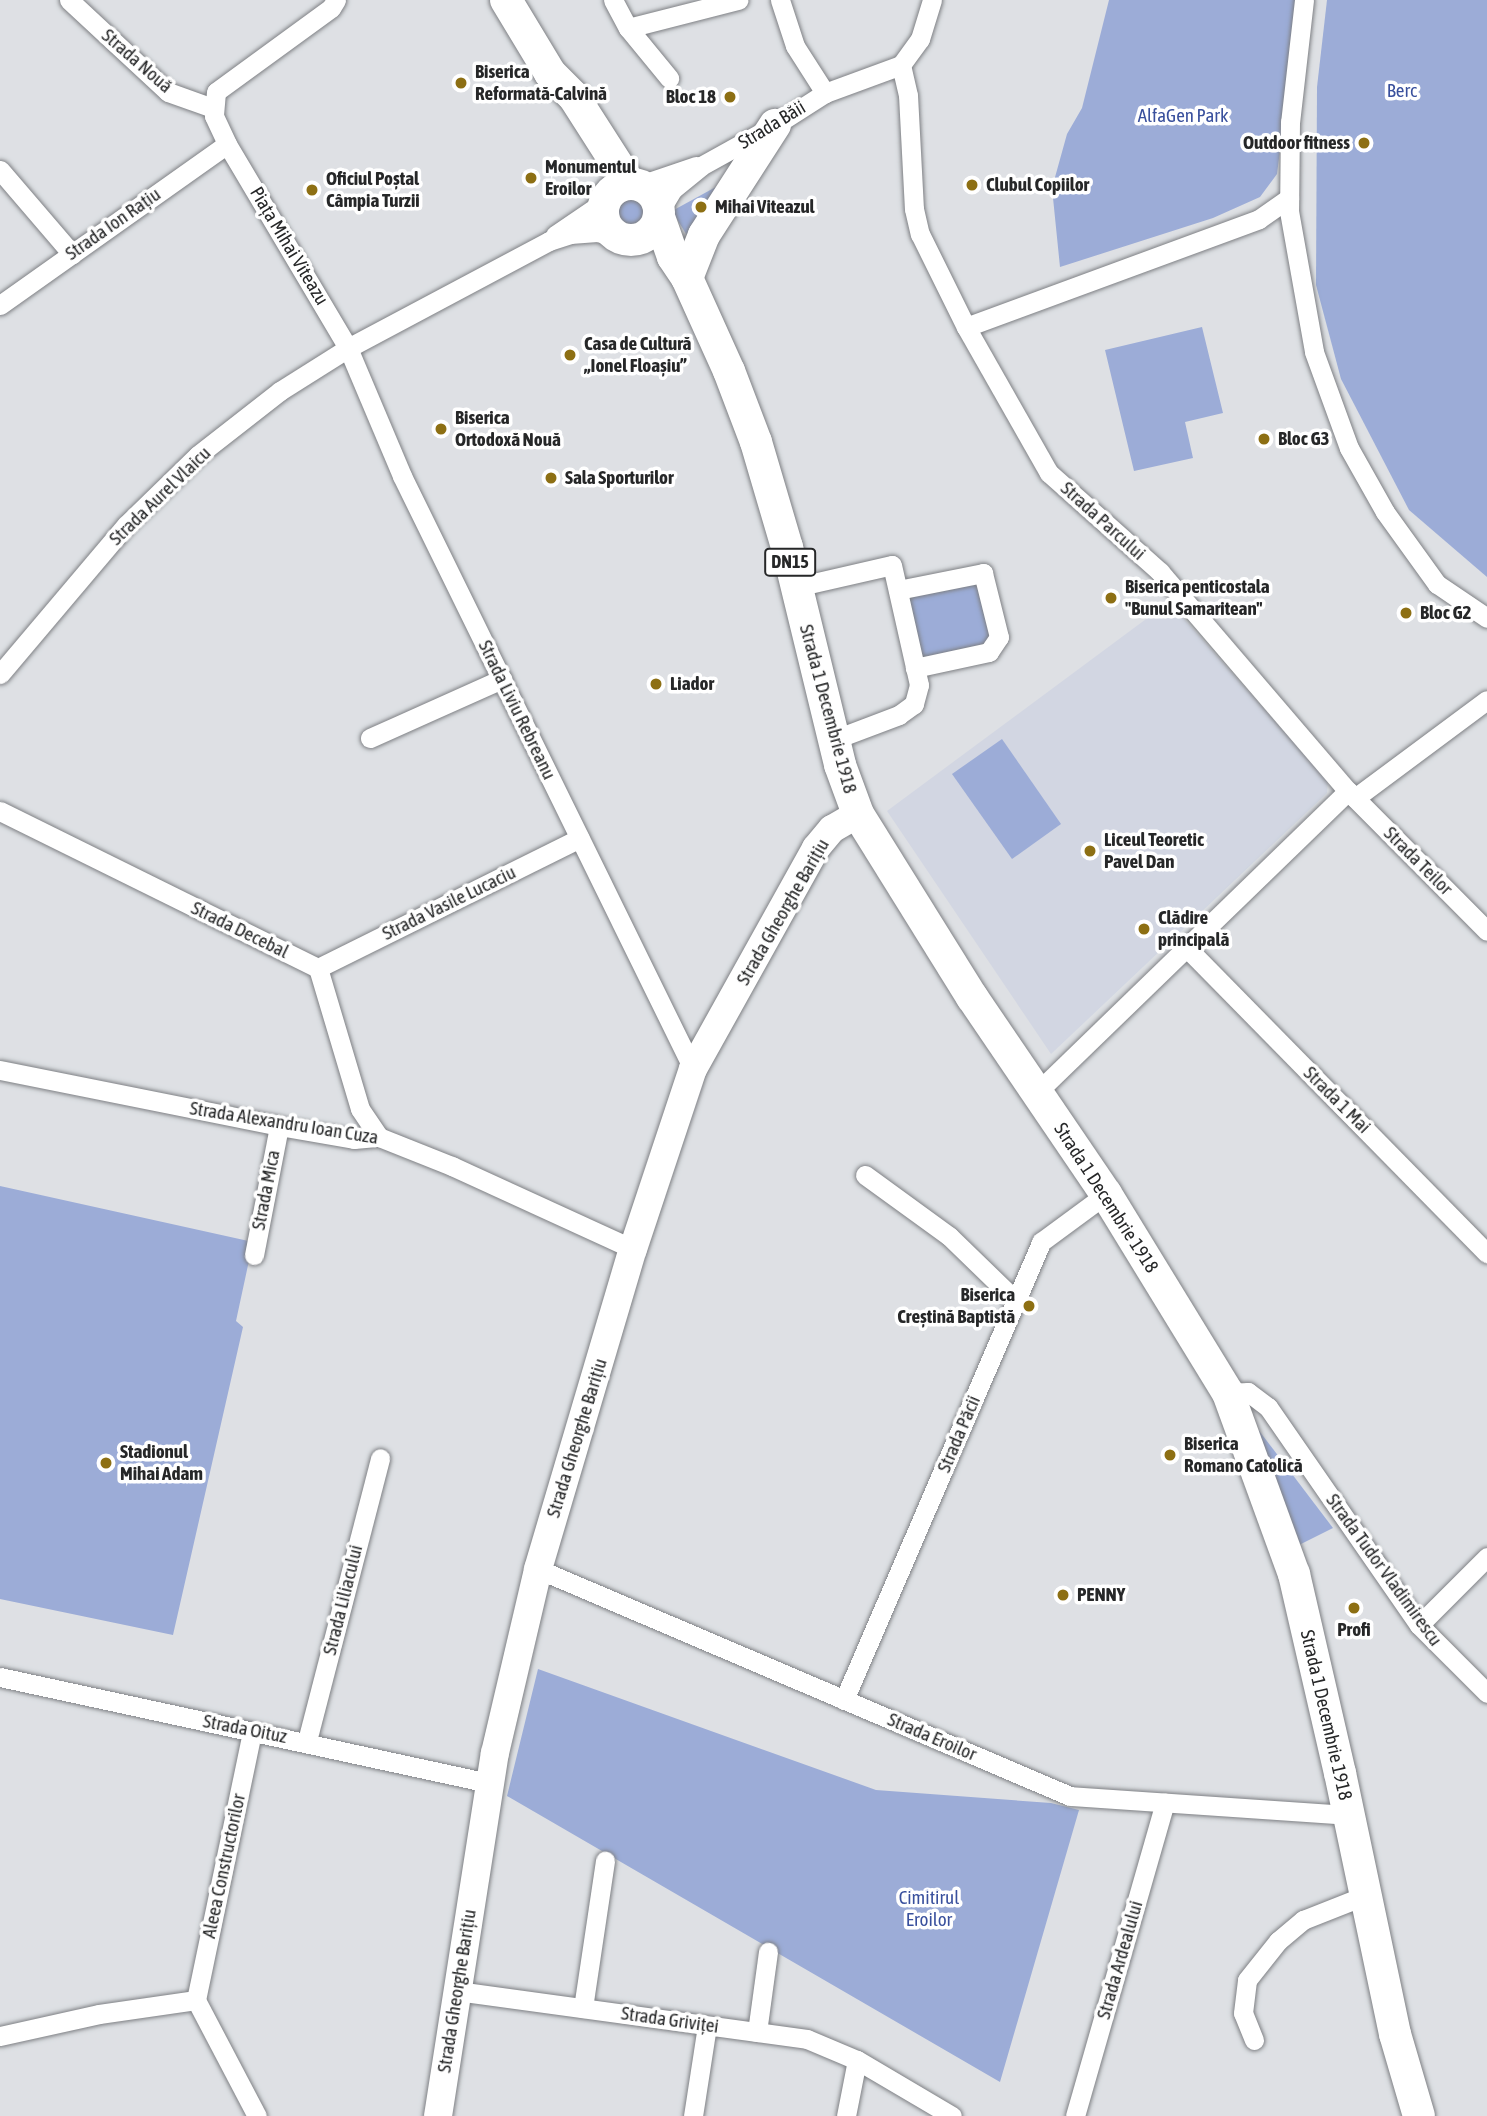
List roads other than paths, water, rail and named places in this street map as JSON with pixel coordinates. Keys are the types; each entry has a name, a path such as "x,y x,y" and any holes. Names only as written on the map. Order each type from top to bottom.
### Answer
{"main road":[{"name":"DN15","path":"506,0 550,73 574,97 620,191"},
{"path":"687,278 704,236 775,125"},
{"name":"DN15","path":"620,191 654,195 659,215"},
{"name":"DN15","path":"620,191 603,217 611,232 620,238"},
{"path":"620,238 641,238 655,226 659,215"},
{"name":"Strada 1 Decembrie 1918","path":"659,215 674,257 687,278 756,442 834,740 858,814 972,997 1107,1194 1228,1393 1293,1574 1395,2034 1419,2116"},
{"name":"Strada 1 Decembrie 1918","path":"620,238 648,251 704,317"}],"street":[{"name":"Strada Nouă","path":"69,0 168,92 213,108"},
{"path":"213,108 216,92 331,8 336,0"},
{"path":"613,0 628,29 669,78"},
{"path":"628,29 738,0"},
{"name":"Strada Băii","path":"659,215 673,190 701,166 775,125 825,93 795,46 780,0"},
{"path":"825,93 901,65 920,39 932,0"},
{"path":"1304,0 1290,122 1289,198 1293,245 1314,352 1349,448 1385,512 1437,584 1487,618"},
{"name":"Strada Parcului","path":"901,65 908,95 912,183 920,234 966,327 1049,472 1160,572 1352,794"},
{"name":"Piața Mihai Viteazu","path":"213,108 227,144 348,348"},
{"name":"Strada Ion Rațiu","path":"0,305 227,144"},
{"name":"Strada Băii","path":"550,241 564,227 620,191 701,166"},
{"path":"0,170 72,254"},
{"path":"966,327 1259,219 1289,198"},
{"path":"550,241 570,234 597,232 620,238"},
{"name":"Strada Aurel Vlaicu","path":"0,674 126,525 198,455 280,391 348,348 550,241"},
{"name":"Strada Liviu Rebreanu","path":"348,348 402,476 693,1069"},
{"path":"796,587 892,565 919,685 914,704 899,715 834,740"},
{"path":"898,590 983,572 999,637 989,652 915,668"},
{"path":"370,738 502,679"},
{"path":"1038,1091 1352,794 1487,700"},
{"name":"Strada Teilor","path":"1352,794 1487,931"},
{"name":"Strada Decebal","path":"0,811 318,968"},
{"name":"Strada Gheorghe Barițiu","path":"438,2116 489,1783 538,1569 633,1249 693,1069 816,848 832,830 858,814"},
{"name":"Strada Vasile Lucaciu","path":"318,968 580,838"},
{"name":"Strada 1 Mai","path":"1187,948 1487,1253"},
{"path":"318,968 360,1109 379,1137"},
{"name":"Strada Alexandru Ioan Cuza","path":"0,1070 279,1126 354,1139 379,1137 452,1166 633,1249"},
{"name":"Strada Mica","path":"254,1255 279,1126"},
{"path":"865,1175 949,1236 1016,1301"},
{"name":"Strada Păcii","path":"844,1700 1041,1242 1107,1194"},
{"name":"Strada Tudor Vladimirescu","path":"1228,1393 1248,1392 1268,1407 1419,1625 1487,1693"},
{"name":"Strada Liliacului","path":"307,1741 380,1458"},
{"path":"1419,1625 1487,1557"},
{"name":"Strada Eroilor","path":"538,1569 1070,1796 1348,1815"},
{"name":"Strada Oituz","path":"0,1677 252,1732 307,1741 489,1783"},
{"name":"Aleea Constructorilor","path":"196,2000 252,1732"},
{"name":"Strada Ardealului","path":"1075,2116 1165,1804"},
{"path":"583,2008 605,1861"},
{"path":"1254,2040 1243,2013 1247,1980 1279,1941 1303,1920 1366,1895"},
{"path":"757,2032 768,1952"},
{"name":"Strada Griviței","path":"457,1991 807,2039 857,2060 952,2116"},
{"path":"0,2036 99,2014 196,2000 257,2116"},
{"path":"693,2116 707,2025"},
{"path":"846,2116 857,2060"}],"place":[{"name":"Biserica Reformată-Calvină","path":"461,83"},
{"name":"Bloc 18","path":"730,97"},
{"name":"Outdoor fitness","path":"1364,143"},
{"name":"Monumentul Eroilor","path":"531,178"},
{"name":"Clubul Copiilor","path":"972,185"},
{"name":"Oficiul Poștal Câmpia Turzii","path":"312,190"},
{"name":"Mihai Viteazul","path":"701,207"},
{"name":"Casa de Cultură „Ionel Floașiu”","path":"570,355"},
{"name":"Biserica Ortodoxă Nouă","path":"441,429"},
{"name":"Bloc G3","path":"1264,439"},
{"name":"Sala Sporturilor","path":"551,478"},
{"name":"Biserica penticostala \"Bunul Samaritean\"","path":"1111,598"},
{"name":"Bloc G2","path":"1406,613"},
{"name":"Liador","path":"656,684"},
{"name":"Liceul Teoretic Pavel Dan","path":"1090,851"},
{"name":"Clădire principală","path":"1144,929"},
{"name":"Biserica Creștină Baptistă","path":"1029,1306"},
{"name":"Biserica Romano Catolică","path":"1170,1455"},
{"name":"Stadionul Mihai Adam","path":"106,1463"},
{"name":"PENNY","path":"1063,1595"},
{"name":"Profi","path":"1354,1608"}],"park label":[{"name":"Berc","path":"1402,91"},
{"name":"AlfaGen Park","path":"1183,116"},
{"name":"Cimitirul Eroilor","path":"929,1909"}]}
